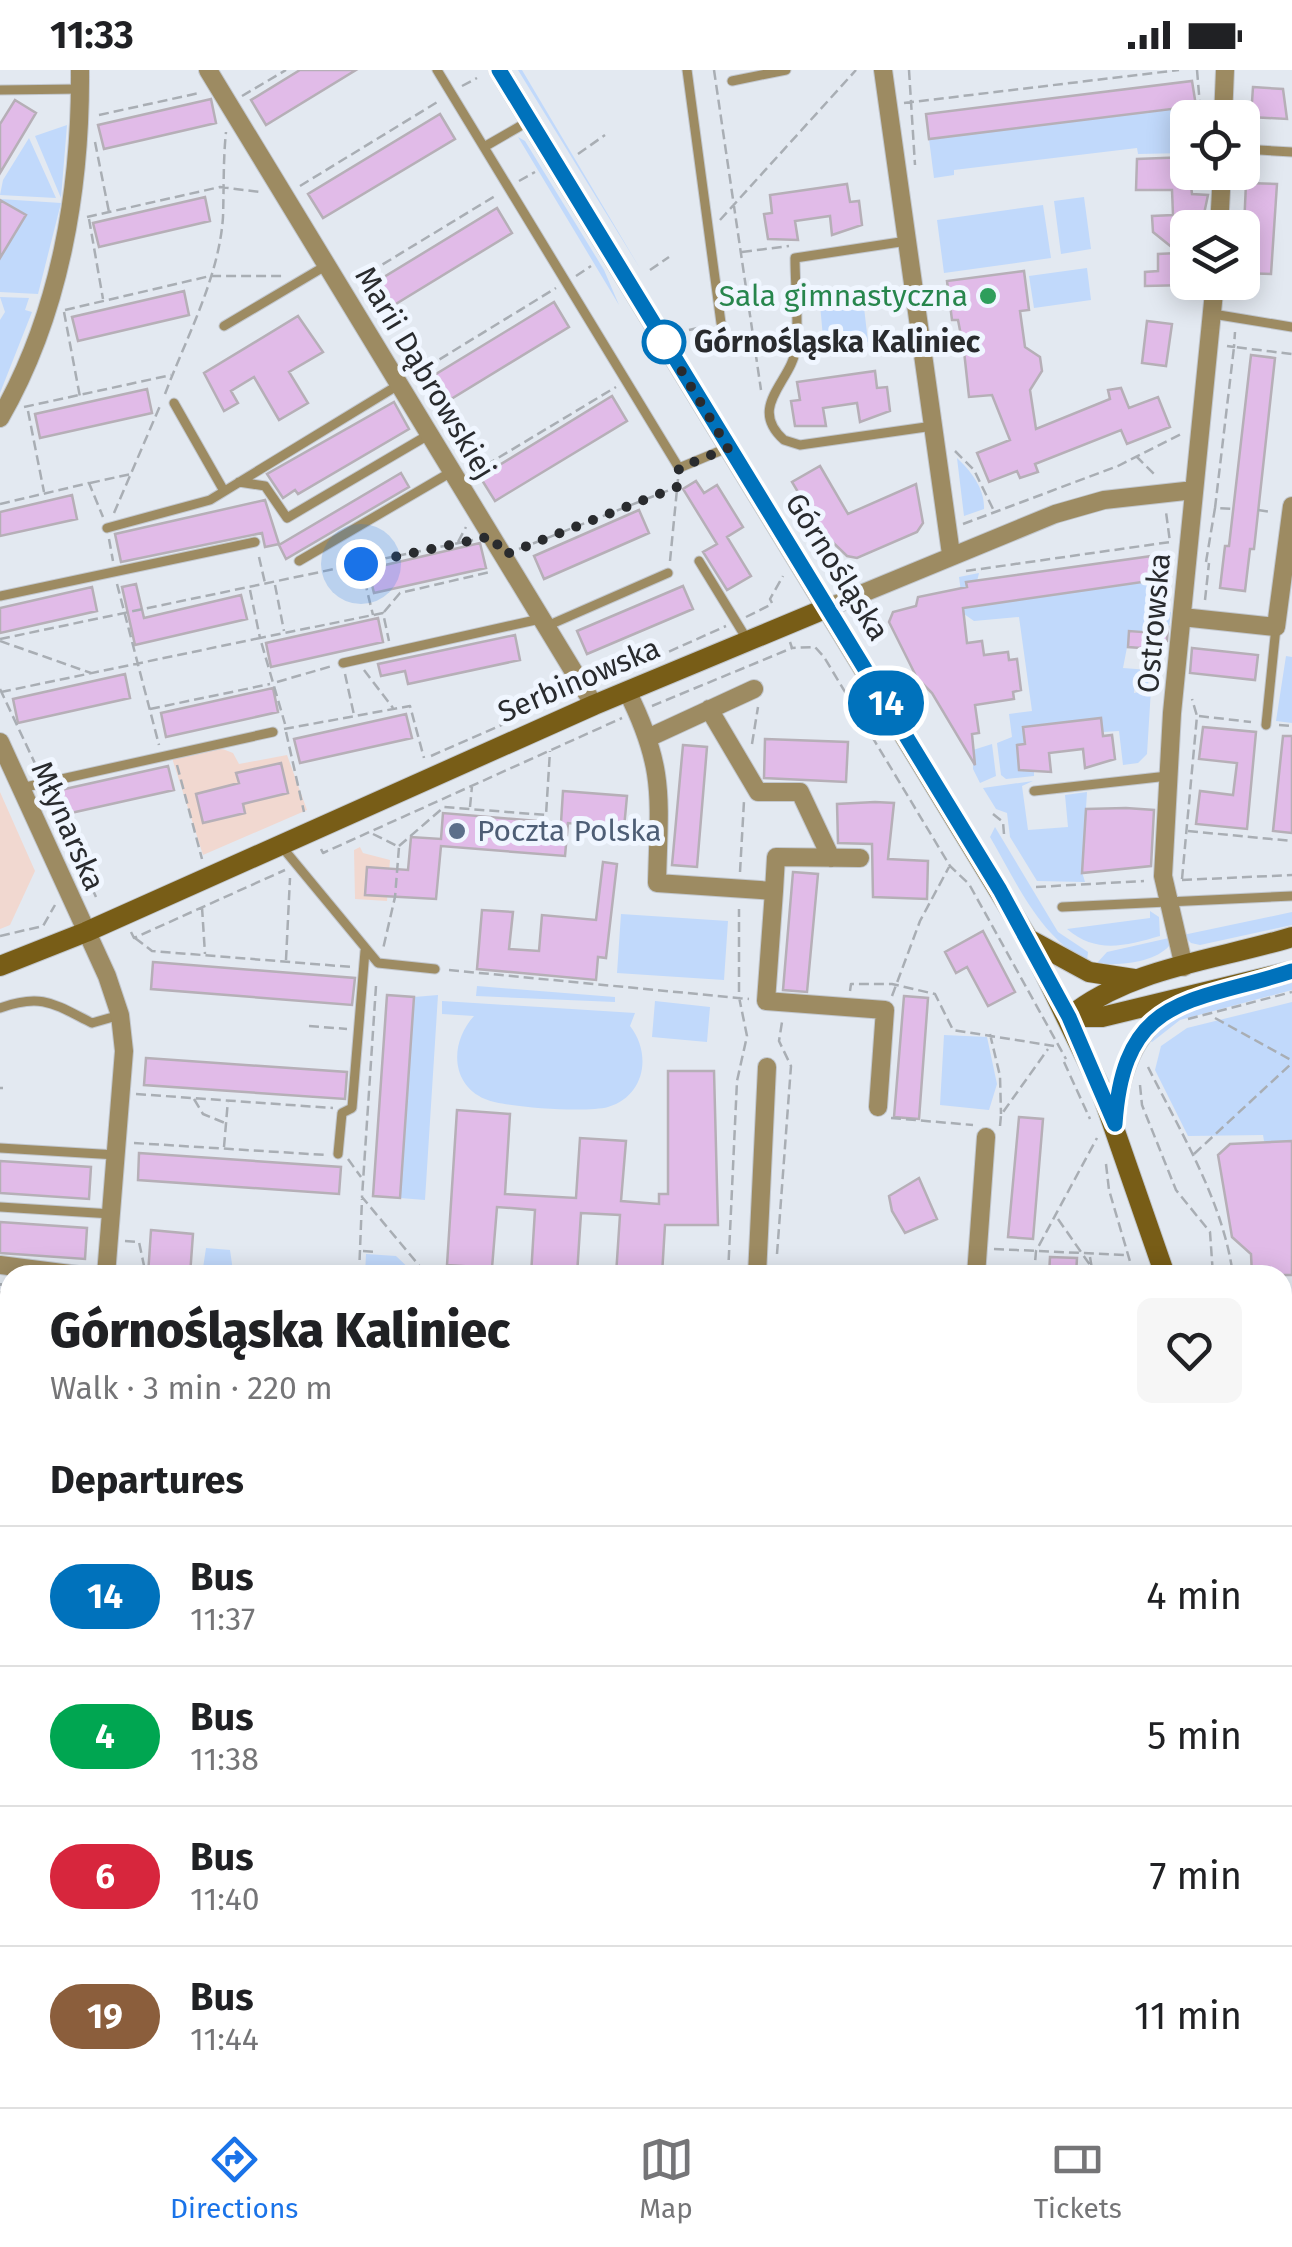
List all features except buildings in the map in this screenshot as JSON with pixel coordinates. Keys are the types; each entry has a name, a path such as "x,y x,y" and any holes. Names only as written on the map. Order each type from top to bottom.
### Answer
{"street":[{"name":"Marii Dąbrowskiej","path":"208,70 594,704"},
{"name":"Górnośląska","path":"500,70 1027,937 1069,1017 1115,1124 1162,1265"},
{"path":"883,70 954,563"},
{"path":"1224,100 1225,70"},
{"path":"0,418 39,333 80,215 80,80"},
{"name":"Ostrowska","path":"1184,967 1163,876 1182,617 1214,300"},
{"name":"Serbinowska","path":"0,966 86,932 594,704 827,608 954,563 1080,506 1194,490"},
{"path":"1182,617 1276,627 1286,606 1292,506"},
{"path":"650,737 754,689"},
{"path":"626,691 650,737 660,791 657,883 774,891"},
{"path":"709,709 758,792 800,792 831,858"},
{"name":"Młynarska","path":"0,742 120,1016"},
{"path":"860,858 776,857 766,1001 885,1010 880,1112"},
{"path":"1027,937 1089,972 1136,979"},
{"path":"1069,1017 1093,998 1136,979 1292,937"},
{"path":"1115,1124 1132,1050 1148,1025 1292,972"},
{"path":"1069,1017 1181,1011"},
{"path":"107,1265 121,1093 120,1016"},
{"path":"757,1265 766,1067"},
{"path":"977,1265 988,1130"}],"lane":[{"path":"437,70 679,468 728,448"},
{"path":"686,70 721,323"},
{"path":"732,81 786,70"},
{"path":"0,90 80,80"},
{"path":"484,148 530,120"},
{"path":"1260,150 1292,152"},
{"path":"907,241 795,258 796,354 774,388 770,418 784,440 800,445 933,426"},
{"path":"224,326 327,265"},
{"path":"1213,314 1244,316 1264,325 1292,327"},
{"path":"107,528 210,500 400,384"},
{"path":"174,403 224,491"},
{"path":"238,482 265,486 287,518 430,434"},
{"path":"298,561 456,476"},
{"path":"0,596 255,542"},
{"path":"698,561 748,641"},
{"path":"343,662 545,622 668,574"},
{"path":"1266,724 1276,627"},
{"path":"21,788 273,732"},
{"path":"1034,791 1168,776"},
{"path":"280,844 378,963 435,969"},
{"path":"1062,907 1292,896"},
{"path":"341,1155 342,1113 352,1108 365,951"},
{"path":"0,1008 30,998 52,1003 92,1023 120,1016"},
{"path":"0,1148 117,1148"},
{"path":"0,1207 113,1214"}],"path":[{"path":"80,119 224,96 286,70"},
{"path":"714,70 755,369 770,418"},
{"path":"708,232 856,70"},
{"path":"888,105 1180,70"},
{"path":"1197,70 1200,100"},
{"path":"104,302 80,215 220,187 285,195 477,78"},
{"path":"107,528 134,473 210,276 222,218 224,96"},
{"path":"94,136 109,212"},
{"path":"578,154 605,136"},
{"path":"342,290 535,172"},
{"path":"739,252 793,246 795,258"},
{"path":"650,270 669,257"},
{"path":"400,384 591,266"},
{"path":"80,397 64,310 210,276 304,278"},
{"path":"689,330 721,323"},
{"path":"1215,508 1234,347 1292,354"},
{"path":"10,400 28,410 172,374"},
{"path":"456,476 626,381"},
{"path":"28,410 44,494"},
{"path":"956,525 1136,456 1186,431"},
{"path":"952,448 974,470 994,512"},
{"path":"954,563 988,566 1170,542 1162,482 1136,456"},
{"path":"668,574 679,468"},
{"path":"0,504 134,473"},
{"path":"89,483 107,528 135,664 162,756"},
{"path":"1,692 383,613 400,593 508,561 677,487"},
{"path":"0,640 492,536"},
{"path":"255,542 266,584"},
{"path":"1203,619 1209,562"},
{"path":"361,564 372,615"},
{"path":"800,564 779,578 770,599 792,648 815,647 824,657 950,866 969,884 1056,1045 1091,1122"},
{"path":"275,582 284,632"},
{"path":"249,588 304,814"},
{"path":"383,613 392,652"},
{"path":"0,640 92,674"},
{"path":"356,660 394,709"},
{"path":"149,709 274,683 343,662 354,716"},
{"path":"1182,880 1197,716 1190,690"},
{"path":"273,732 410,706 424,759"},
{"path":"1197,716 1292,726"},
{"path":"360,1265 378,963 395,897 398,847 444,807 546,815 550,749"},
{"path":"174,754 202,860"},
{"path":"470,809 472,786"},
{"path":"993,814 1003,822 1004,834"},
{"path":"372,831 398,847"},
{"path":"1187,831 1292,840"},
{"path":"298,864 323,853"},
{"path":"890,1002 920,922 950,866"},
{"path":"134,938 290,868 286,962"},
{"path":"729,1265 738,1081 746,1036 739,997 738,890"},
{"path":"0,936 42,926 52,906 70,898"},
{"path":"202,906 205,955"},
{"path":"122,916 134,938 152,951 364,968"},
{"path":"435,969 766,1001"},
{"path":"848,998 851,984 894,985 936,994 953,1030 989,1032 1049,1048"},
{"path":"1181,1011 1292,992"},
{"path":"776,1256 791,1066 778,1038 786,1003"},
{"path":"1194,1154 1292,1062 1215,1018"},
{"path":"309,1026 358,1030"},
{"path":"989,1032 1000,1076 1001,1116"},
{"path":"880,1112 988,1130 1049,1048 1056,1045"},
{"path":"1064,1061 1084,1049"},
{"path":"1144,1062 1142,1105 1176,1190 1210,1232 1212,1265"},
{"path":"1148,1067 1194,1154 1232,1265"},
{"path":"121,1093 335,1108 342,1113"},
{"path":"194,1098 203,1114 226,1124"},
{"path":"224,1149 228,1100"},
{"path":"1035,1265 1036,1251 1098,1137 1103,1148"},
{"path":"117,1148 224,1149 326,1156"},
{"path":"341,1155 363,1179"},
{"path":"1105,1156 1109,1190 1131,1265"},
{"path":"362,1197 419,1265"},
{"path":"1057,1218 1087,1265"},
{"path":"123,1241 140,1242 144,1265"},
{"path":"978,1248 1128,1256"},
{"path":"361,1250 377,1252"},
{"path":"1090,1254 1092,1265"}],"shaded area":[{"path":"518,70 522,70 641,270"},
{"path":"1170,109 1170,153 1138,154 1137,148 954,170 954,175 934,178 929,139"},
{"path":"67,125 61,198 35,136"},
{"path":"518,137 525,141 604,270 619,305"},
{"path":"29,138 56,198 0,195 3,180"},
{"path":"1084,197 1091,249 1061,254 1054,201"},
{"path":"0,199 61,203 38,294 0,292 0,259 26,215 5,203 0,211"},
{"path":"1043,205 1051,258 944,273 937,220"},
{"path":"1087,268 1091,300 1034,308 1029,276"},
{"path":"862,290 868,342 824,349 819,293"},
{"path":"0,297 29,298 25,310 32,312 0,393 0,320 5,312"},
{"path":"957,458 976,481 984,502 984,509 964,516"},
{"path":"979,573 971,607 1170,578 1163,615 1171,612 1169,627 1156,626 1155,633 1130,632 1123,668 1149,670 1148,686 1135,682 1134,693 1151,689 1147,754 1138,763 1123,765 1119,731 1103,732 1100,718 1024,727 1029,744 1017,746 1019,769 1034,768 1034,776 1006,779 1001,775 997,743 1012,737 1009,714 1032,711 1019,617 974,621 964,614 959,577"},
{"path":"1286,656 1292,657 1292,723 1276,721"},
{"path":"992,744 996,776 980,783 973,769 973,750"},
{"path":"220,748 233,753 239,764 287,755 307,810 203,855 172,758"},
{"path":"1033,781 1022,786 1028,830 1068,827 1065,795 1087,792 1082,872 1085,882 1037,881 1010,837 1007,813 996,809 983,788"},
{"path":"0,792 35,871 10,925 0,929"},
{"path":"995,827 1058,932 1088,952 1087,961 1055,938 1031,907 990,837"},
{"path":"360,847 363,853 390,860 387,901 355,899 354,850"},
{"path":"1150,911 1159,917 1160,936 1135,943 1100,945 1067,929 1150,918"},
{"path":"1292,912 1292,925 1200,945 1183,935"},
{"path":"621,914 728,921 724,980 617,973"},
{"path":"1169,938 1169,946 1145,960 1097,963 1107,952"},
{"path":"1292,983 1292,990 1180,1020 1152,1042 1145,1037 1176,1013"},
{"path":"477,986 615,997 615,1002 476,996"},
{"path":"438,995 425,1200 400,1198 414,997"},
{"path":"442,1001 635,1013 630,1026 637,1037 642,1061 637,1084 620,1102 598,1109 528,1107 485,1099 465,1083 457,1062 461,1038 474,1016 442,1014"},
{"path":"655,1001 710,1007 707,1042 652,1037"},
{"path":"1292,1002 1292,1141 1264,1141 1263,1135 1188,1136 1155,1070 1161,1046 1187,1028"},
{"path":"944,1035 987,1037 997,1084 989,1110 940,1105"},
{"path":"206,1248 230,1250 232,1265 203,1265"},
{"path":"366,1254 396,1256 405,1265 365,1265"}],"bus line":[{"name":"14","path":"499,70 1000,890 1069,1017 1115,1124 1125,1065 1148,1025 1180,1001 1292,971"}],"place":[{"name":"Sala gimnastyczna","path":"988,296"},
{"name":"Górnośląska Kaliniec","path":"664,342"},
{"name":"Poczta Polska","path":"457,831"}],"route":[{"path":"361,564 492,536 504,555 677,487 679,468 728,448 664,342"}]}
